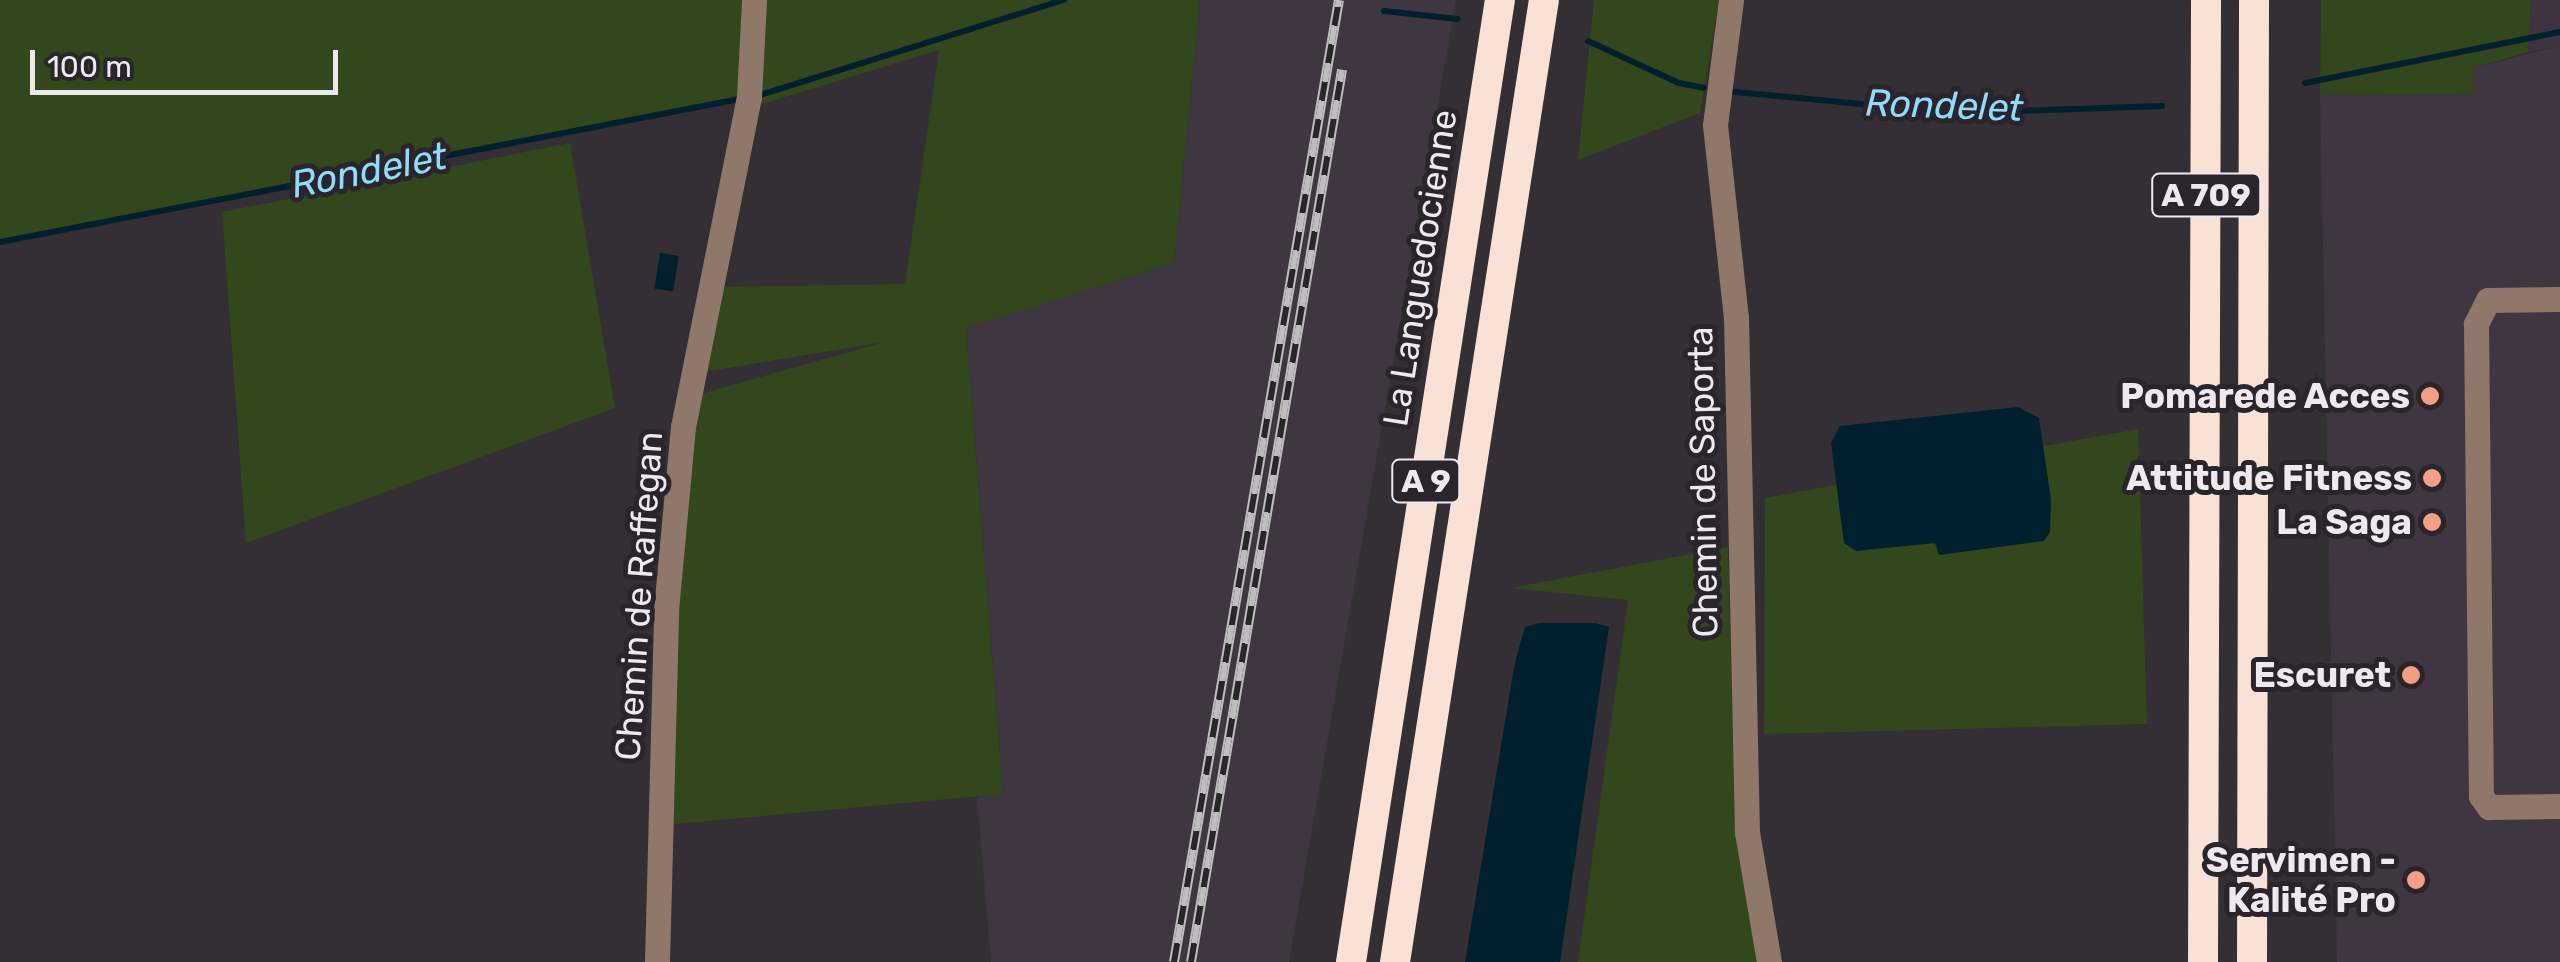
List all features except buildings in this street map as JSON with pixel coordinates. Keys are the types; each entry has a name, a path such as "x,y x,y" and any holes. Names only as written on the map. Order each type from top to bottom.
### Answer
{"highway":[{"name":"La Languedocienne","path":"1351,962 1500,0"},
{"name":"A 9","path":"1395,962 1544,0"},
{"name":"A 709","path":"2203,962 2206,0"},
{"name":"A 709","path":"2252,962 2254,0"},
{"path":"2254,57 2263,0"}],"street":[{"name":"Chemin de Raffegan","path":"657,962 666,610 683,428 748,97 754,0"},
{"name":"Chemin de Saporta","path":"1731,0 1715,125 1736,317 1747,832 1769,962"},
{"path":"2560,299 2488,300 2476,324 2481,796 2489,807 2560,806"}],"shaded area":[{"path":"1200,0 1456,0 1289,962 991,962 977,797 1003,793 966,327 1174,263"},
{"path":"2531,0 2560,0 2560,46 2528,52"},
{"path":"2560,46 2560,962 2337,962 2320,95 2472,94 2473,68"}],"green space":[{"path":"0,0 745,0 738,97 221,201 0,239"},
{"path":"763,0 1200,0 1174,263 966,328 1003,794 665,825 666,638 697,395 884,342 698,373 714,287 905,284 939,50 759,105"},
{"path":"1594,0 1719,0 1700,113 1578,160"},
{"path":"2321,0 2531,0 2528,52 2473,68 2473,94 2320,95"},
{"path":"570,143 615,408 246,543 222,212"},
{"path":"2138,429 2147,724 1764,734 1765,498"},
{"path":"1728,547 1735,831 1758,962 1578,962 1628,600 1511,588"}],"water":[{"path":"660,253 679,256 673,292 654,289"},
{"path":"2018,407 2039,418 2051,500 2050,532 2044,541 1939,555 1935,543 1856,551 1844,543 1831,443 1840,426"},
{"path":"1539,623 1596,623 1609,627 1560,962 1465,962 1515,662 1525,627"}],"waterway":[{"name":"Rondelet","path":"757,96 1064,0"},
{"path":"1384,11 1458,19"},
{"name":"Rondelet","path":"2305,83 2560,32"},
{"path":"1588,41 1679,83 1704,88"},
{"name":"Rondelet","path":"1726,91 1954,113 2162,106"},
{"name":"Rondelet","path":"0,242 739,99"}],"railway":[{"path":"1174,962 1339,0"},
{"path":"1191,962 1342,70"}],"place":[{"name":"Pomarede Acces","path":"2430,396"},
{"name":"Attitude Fitness","path":"2432,478"},
{"name":"La Saga","path":"2432,522"},
{"name":"Escuret","path":"2411,675"},
{"name":"Servimen - Kalité Pro","path":"2416,880"}]}
